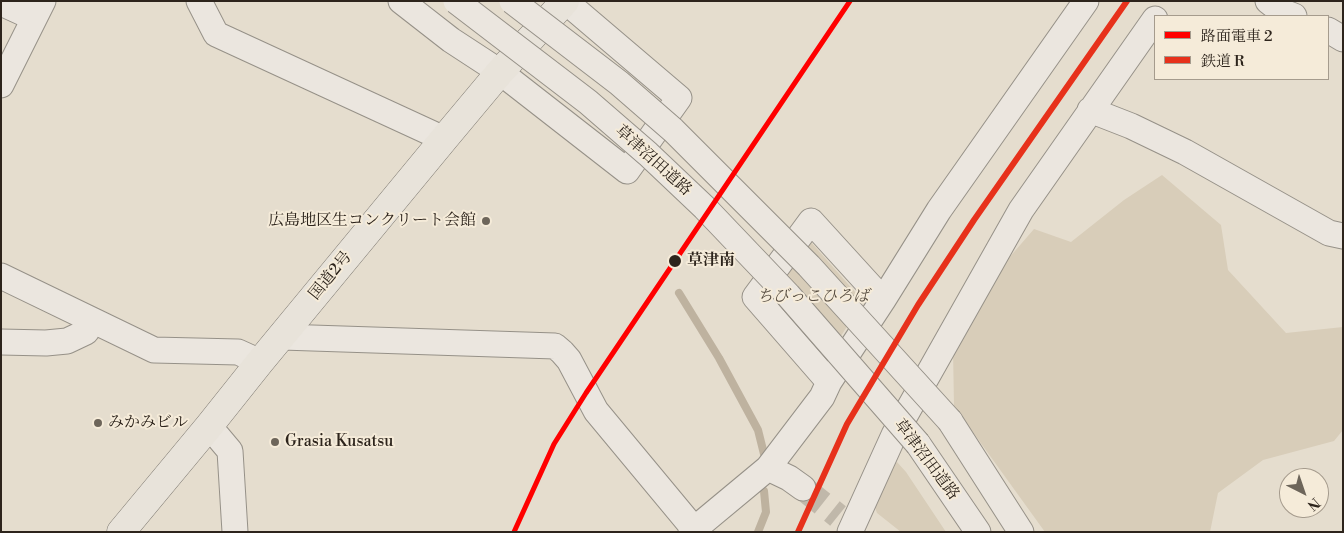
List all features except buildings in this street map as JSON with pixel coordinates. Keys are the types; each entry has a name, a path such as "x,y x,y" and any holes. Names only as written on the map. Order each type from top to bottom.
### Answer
{"highway":[{"name":"国道2号","path":"121,532 500,72 565,1"}],"street":[{"path":"199,1 216,34 444,139"},
{"path":"401,1 451,40 500,72 627,171 679,98 565,1"},
{"name":"草津沼田道路","path":"456,1 588,102 698,201 788,294 918,444 978,532"},
{"name":"草津沼田道路","path":"512,1 620,83 673,130 809,266 950,421 1021,532"},
{"path":"282,337 554,346 569,360 596,411 693,530 768,468 822,396 829,382 939,210 1086,1"},
{"path":"1158,15 1168,1"},
{"path":"1268,1 1281,11 1291,15"},
{"path":"1,3 39,9 1,85"},
{"path":"851,526 894,435 1021,210 1154,21"},
{"path":"1329,31 1343,39"},
{"path":"1090,110 1132,126 1186,152 1329,233 1343,236"},
{"path":"829,382 754,297 811,221 883,300"},
{"path":"1,276 154,350 238,352 260,362"},
{"path":"1,342 46,343 68,341 86,332 93,321"},
{"path":"210,426 230,451 235,532"},
{"path":"768,468 789,478 803,488"}],"green space":[{"path":"1162,175 1221,225 1228,270 1286,333 1343,327 1343,430 1334,441 1263,460 1218,493 1210,532 1045,532 954,406 953,349 995,274 1034,229 1071,242 1124,200"},
{"name":"ちびっこひろば","path":"810,241 863,301 824,363 770,300"},
{"path":"897,462 906,472 946,532 901,532 877,513 874,505 890,468"}],"waterway":[{"path":"679,293 719,358 758,430 764,454"},
{"path":"758,532 766,512 764,491"}],"tunnel":[{"path":"803,488 838,516"}],"tram line":[{"name":"2","path":"514,532 554,444 586,393 850,1"}],"rail line":[{"name":"R","path":"798,532 847,424 918,305 974,220 1127,1"}],"place":[{"name":"広島地区生コンクリート会館","path":"486,221"},
{"name":"草津南","path":"675,261"},
{"name":"みかみビル","path":"98,423"},
{"name":"Grasia Kusatsu","path":"275,442"}]}
